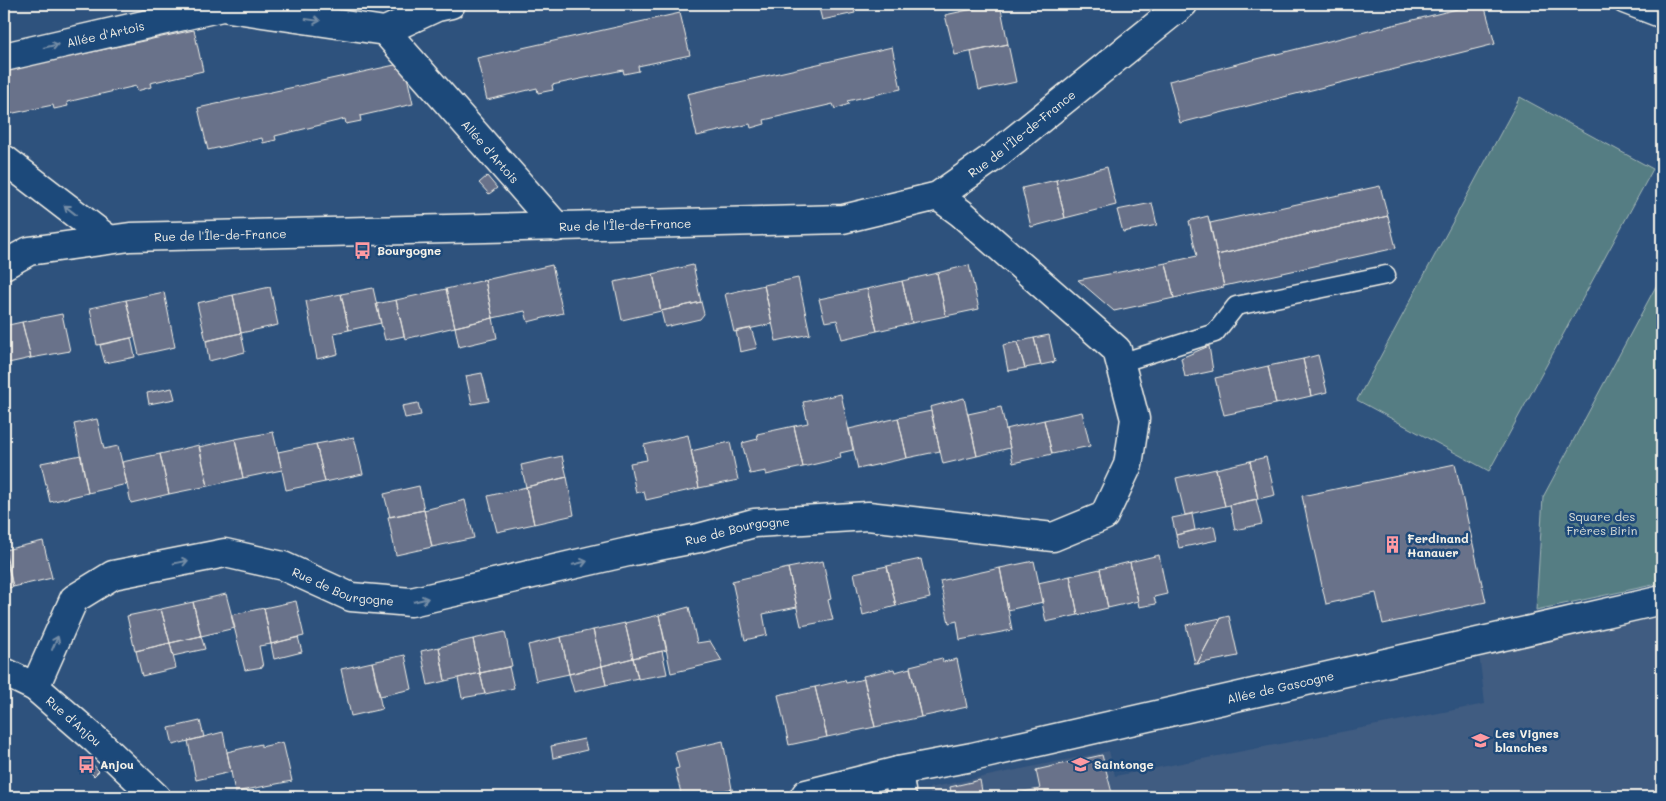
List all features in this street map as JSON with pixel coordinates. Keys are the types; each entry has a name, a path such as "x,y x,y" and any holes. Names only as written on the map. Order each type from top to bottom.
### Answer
{"street":[{"path":"385,31 437,7 451,4"},
{"name":"Rue de l'Île-de-France","path":"4,265 29,251 130,237 843,218 938,196 992,158 1183,4"},
{"name":"Allée d'Artois","path":"4,56 222,7 385,31 557,227"},
{"path":"4,159 108,239"},
{"name":"Rue de Bourgogne","path":"35,687 74,599 113,575 225,553 284,566 352,597 410,602 628,552 699,538 754,523 868,516 1053,537 1104,516 1128,465 1135,419 1117,350 969,219 938,196"},
{"name":"Allée de Gascogne","path":"804,797 806,794 898,771 982,755 1662,600"},
{"path":"4,672 35,687"},
{"name":"Rue d'Anjou","path":"35,687 96,740 156,797"},
{"path":"898,771 902,797"}],"lane":[{"path":"1623,4 1662,19"},
{"path":"1120,363 1215,333 1236,306 1386,275"}],"shaded area":[{"name":"Les Vignes blanches","path":"1662,615 1662,797 931,797 929,788 1109,751 1115,776 1485,704 1479,653"}],"green space":[{"path":"1520,97 1653,169 1489,471 1357,400"},
{"name":"Square des Frères Birin","path":"1662,275 1662,583 1536,610 1543,497"}],"building":[{"path":"840,4 853,4 855,13 822,20 819,8"},
{"path":"1000,4 1008,44 955,55 945,15"},
{"path":"1477,4 1484,4 1495,44 1180,123 1169,81"},
{"path":"680,13 690,55 638,66 639,71 624,74 623,70 552,85 553,90 538,93 537,88 487,100 477,58"},
{"path":"194,30 203,71 150,83 151,87 137,91 136,86 67,102 68,106 54,109 53,105 4,115 4,71"},
{"path":"1008,44 1016,82 979,90 971,52"},
{"path":"892,47 901,89 847,101 849,104 835,109 833,104 764,120 765,124 751,128 750,124 697,136 687,94"},
{"path":"404,63 413,104 360,116 361,121 346,124 345,119 275,136 276,140 263,143 262,138 208,150 198,108"},
{"path":"1107,167 1116,205 1065,218 1056,180"},
{"path":"487,176 497,188 489,194 479,183"},
{"path":"1056,180 1065,218 1031,227 1022,188"},
{"path":"1380,186 1388,216 1217,255 1210,223"},
{"path":"1152,203 1157,225 1123,232 1117,210"},
{"path":"1208,216 1224,287 1174,298 1166,263 1197,256 1189,221"},
{"path":"1388,216 1396,248 1224,286 1217,255"},
{"path":"1166,263 1174,298 1114,311 1078,280"},
{"path":"552,265 563,313 528,322 525,311 493,318 485,280"},
{"path":"693,265 701,302 661,311 653,274"},
{"path":"969,265 979,309 946,316 937,273"},
{"path":"937,273 946,316 912,323 902,281"},
{"path":"653,274 661,311 622,320 614,282"},
{"path":"798,278 810,334 776,341 764,285"},
{"path":"485,280 493,318 455,327 446,289"},
{"path":"902,281 912,323 877,331 867,289"},
{"path":"764,285 772,324 734,332 725,294"},
{"path":"270,287 278,325 241,333 233,295"},
{"path":"373,288 381,323 349,330 341,294"},
{"path":"446,289 455,327 405,339 396,300"},
{"path":"867,289 877,331 842,339 837,320 825,322 819,299"},
{"path":"164,292 175,347 139,355 126,300"},
{"path":"341,294 349,330 334,333 338,354 317,359 306,301"},
{"path":"233,295 241,333 206,341 197,303"},
{"path":"126,300 135,337 97,345 90,308"},
{"path":"396,300 404,336 385,340 376,304"},
{"path":"701,302 704,314 700,319 665,327 661,311"},
{"path":"62,314 70,351 31,358 22,322"},
{"path":"493,318 497,338 459,347 455,327"},
{"path":"22,322 31,358 4,364 4,326"},
{"path":"751,328 757,348 740,352 736,331"},
{"path":"241,333 245,352 209,361 206,341"},
{"path":"1049,335 1055,362 1041,365 1034,338"},
{"path":"131,338 135,357 105,363 100,345"},
{"path":"1034,338 1041,365 1025,368 1017,342"},
{"path":"1017,342 1025,368 1008,371 1003,345"},
{"path":"1209,346 1213,371 1185,377 1181,358"},
{"path":"1318,355 1327,392 1311,396 1303,359"},
{"path":"1303,359 1311,396 1276,404 1268,366"},
{"path":"1268,366 1276,404 1224,415 1215,378"},
{"path":"482,373 489,401 472,404 466,376"},
{"path":"172,388 175,399 149,404 147,393"},
{"path":"841,394 853,450 840,453 841,458 803,467 794,426 808,423 803,402"},
{"path":"964,398 977,456 943,464 930,407"},
{"path":"418,403 421,415 405,418 402,406"},
{"path":"1001,407 1010,448 977,456 968,414"},
{"path":"931,411 940,451 907,458 898,418"},
{"path":"1082,412 1090,446 1052,454 1044,420"},
{"path":"898,418 907,458 858,469 849,429"},
{"path":"97,419 104,449 118,446 127,484 88,493 74,424"},
{"path":"1044,420 1052,454 1013,463 1006,429"},
{"path":"794,426 803,467 766,475 766,471 750,474 742,443 758,439 757,434"},
{"path":"273,432 282,470 243,478 235,439"},
{"path":"688,435 699,488 646,500 644,491 636,493 630,463 647,460 644,445"},
{"path":"354,437 363,474 325,482 316,444"},
{"path":"235,439 243,478 208,486 199,447"},
{"path":"730,442 738,480 699,488 691,451"},
{"path":"316,444 325,482 286,490 278,452"},
{"path":"199,445 208,486 169,494 160,454"},
{"path":"160,454 169,494 131,503 122,462"},
{"path":"81,455 88,493 50,502 41,463"},
{"path":"562,456 567,477 526,487 521,465"},
{"path":"1266,457 1275,495 1258,499 1250,461"},
{"path":"1250,461 1258,499 1225,506 1216,469"},
{"name":"Ferdinand Hanauer","path":"1455,464 1486,602 1383,624 1376,593 1326,604 1302,496"},
{"path":"1216,469 1225,506 1185,515 1176,478"},
{"path":"567,477 574,515 534,524 526,487"},
{"path":"419,486 424,510 390,517 384,494"},
{"path":"526,487 534,524 497,532 488,496"},
{"path":"1256,499 1262,524 1235,530 1230,505"},
{"path":"465,500 474,538 432,547 424,510"},
{"path":"424,510 432,547 396,555 388,517"},
{"path":"1192,514 1195,530 1176,535 1172,518"},
{"path":"1214,526 1217,540 1179,548 1176,535"},
{"path":"43,541 52,578 13,587 5,550"},
{"path":"4,550 13,587 4,589"},
{"path":"1159,555 1167,594 1154,597 1156,604 1139,607 1130,562"},
{"path":"921,559 930,598 896,606 887,566"},
{"path":"823,561 831,599 828,600 833,620 801,626 788,568"},
{"path":"1034,561 1043,602 1008,610 1000,568"},
{"path":"1130,562 1138,601 1108,608 1100,569"},
{"path":"887,566 896,606 863,615 854,573"},
{"path":"788,568 797,607 763,614 767,635 745,640 732,581"},
{"path":"1000,568 1012,630 960,640 957,621 949,623 940,581"},
{"path":"1100,569 1108,608 1078,615 1070,576"},
{"path":"1070,576 1078,615 1046,622 1038,583"},
{"path":"226,594 235,628 201,636 193,602"},
{"path":"296,601 304,636 271,644 264,608"},
{"path":"193,602 201,636 170,643 161,609"},
{"path":"689,607 697,643 710,641 722,661 671,673 659,615"},
{"path":"264,608 271,644 259,646 263,667 245,670 231,615"},
{"path":"161,609 170,643 135,651 127,616"},
{"path":"659,615 667,650 633,658 625,623"},
{"path":"1229,616 1238,656 1197,664 1221,618"},
{"path":"1221,618 1197,664 1195,664 1186,625"},
{"path":"625,623 633,658 602,666 593,630"},
{"path":"593,630 602,666 569,674 561,637"},
{"path":"505,632 512,666 480,673 473,639"},
{"path":"201,636 205,649 173,656 170,643"},
{"path":"298,637 302,652 274,659 271,644"},
{"path":"561,637 569,674 536,681 528,645"},
{"path":"473,639 480,673 445,681 439,647"},
{"path":"170,643 176,668 142,676 136,651"},
{"path":"439,647 445,681 428,685 421,651"},
{"path":"662,651 667,674 638,679 633,658"},
{"path":"405,655 412,689 380,696 372,662"},
{"path":"633,658 638,678 606,685 602,666"},
{"path":"942,658 943,662 957,659 967,707 921,717 910,666"},
{"path":"372,662 382,709 351,716 341,669"},
{"path":"602,666 606,685 574,692 569,674"},
{"path":"509,667 514,688 485,694 480,673"},
{"path":"910,668 921,717 875,727 863,676 894,669 895,672"},
{"path":"480,673 485,694 462,698 458,678"},
{"path":"864,679 875,727 827,737 815,687 845,680 846,683"},
{"path":"815,687 827,737 789,745 778,695"},
{"path":"200,721 204,737 173,745 169,728"},
{"path":"223,732 231,772 196,780 188,741"},
{"path":"584,739 587,750 553,758 551,746"},
{"path":"723,741 732,789 695,797 682,797 675,769 679,768 675,752"},
{"path":"283,742 292,781 235,792 227,752 261,744 261,747"},
{"path":"1102,755 1112,793 1094,797 1013,797 1012,794 1040,789 1036,770"},
{"path":"87,758 99,771 94,776 81,763"},
{"path":"980,780 983,797 952,797 950,787"},
{"path":"732,789 734,797 695,797"}],"place":[{"name":"Bourgogne","path":"363,250"},
{"name":"Ferdinand Hanauer","path":"1393,545"},
{"name":"Les Vignes blanches","path":"1481,740"},
{"name":"Anjou","path":"86,764"},
{"name":"Saintonge","path":"1080,764"}]}
